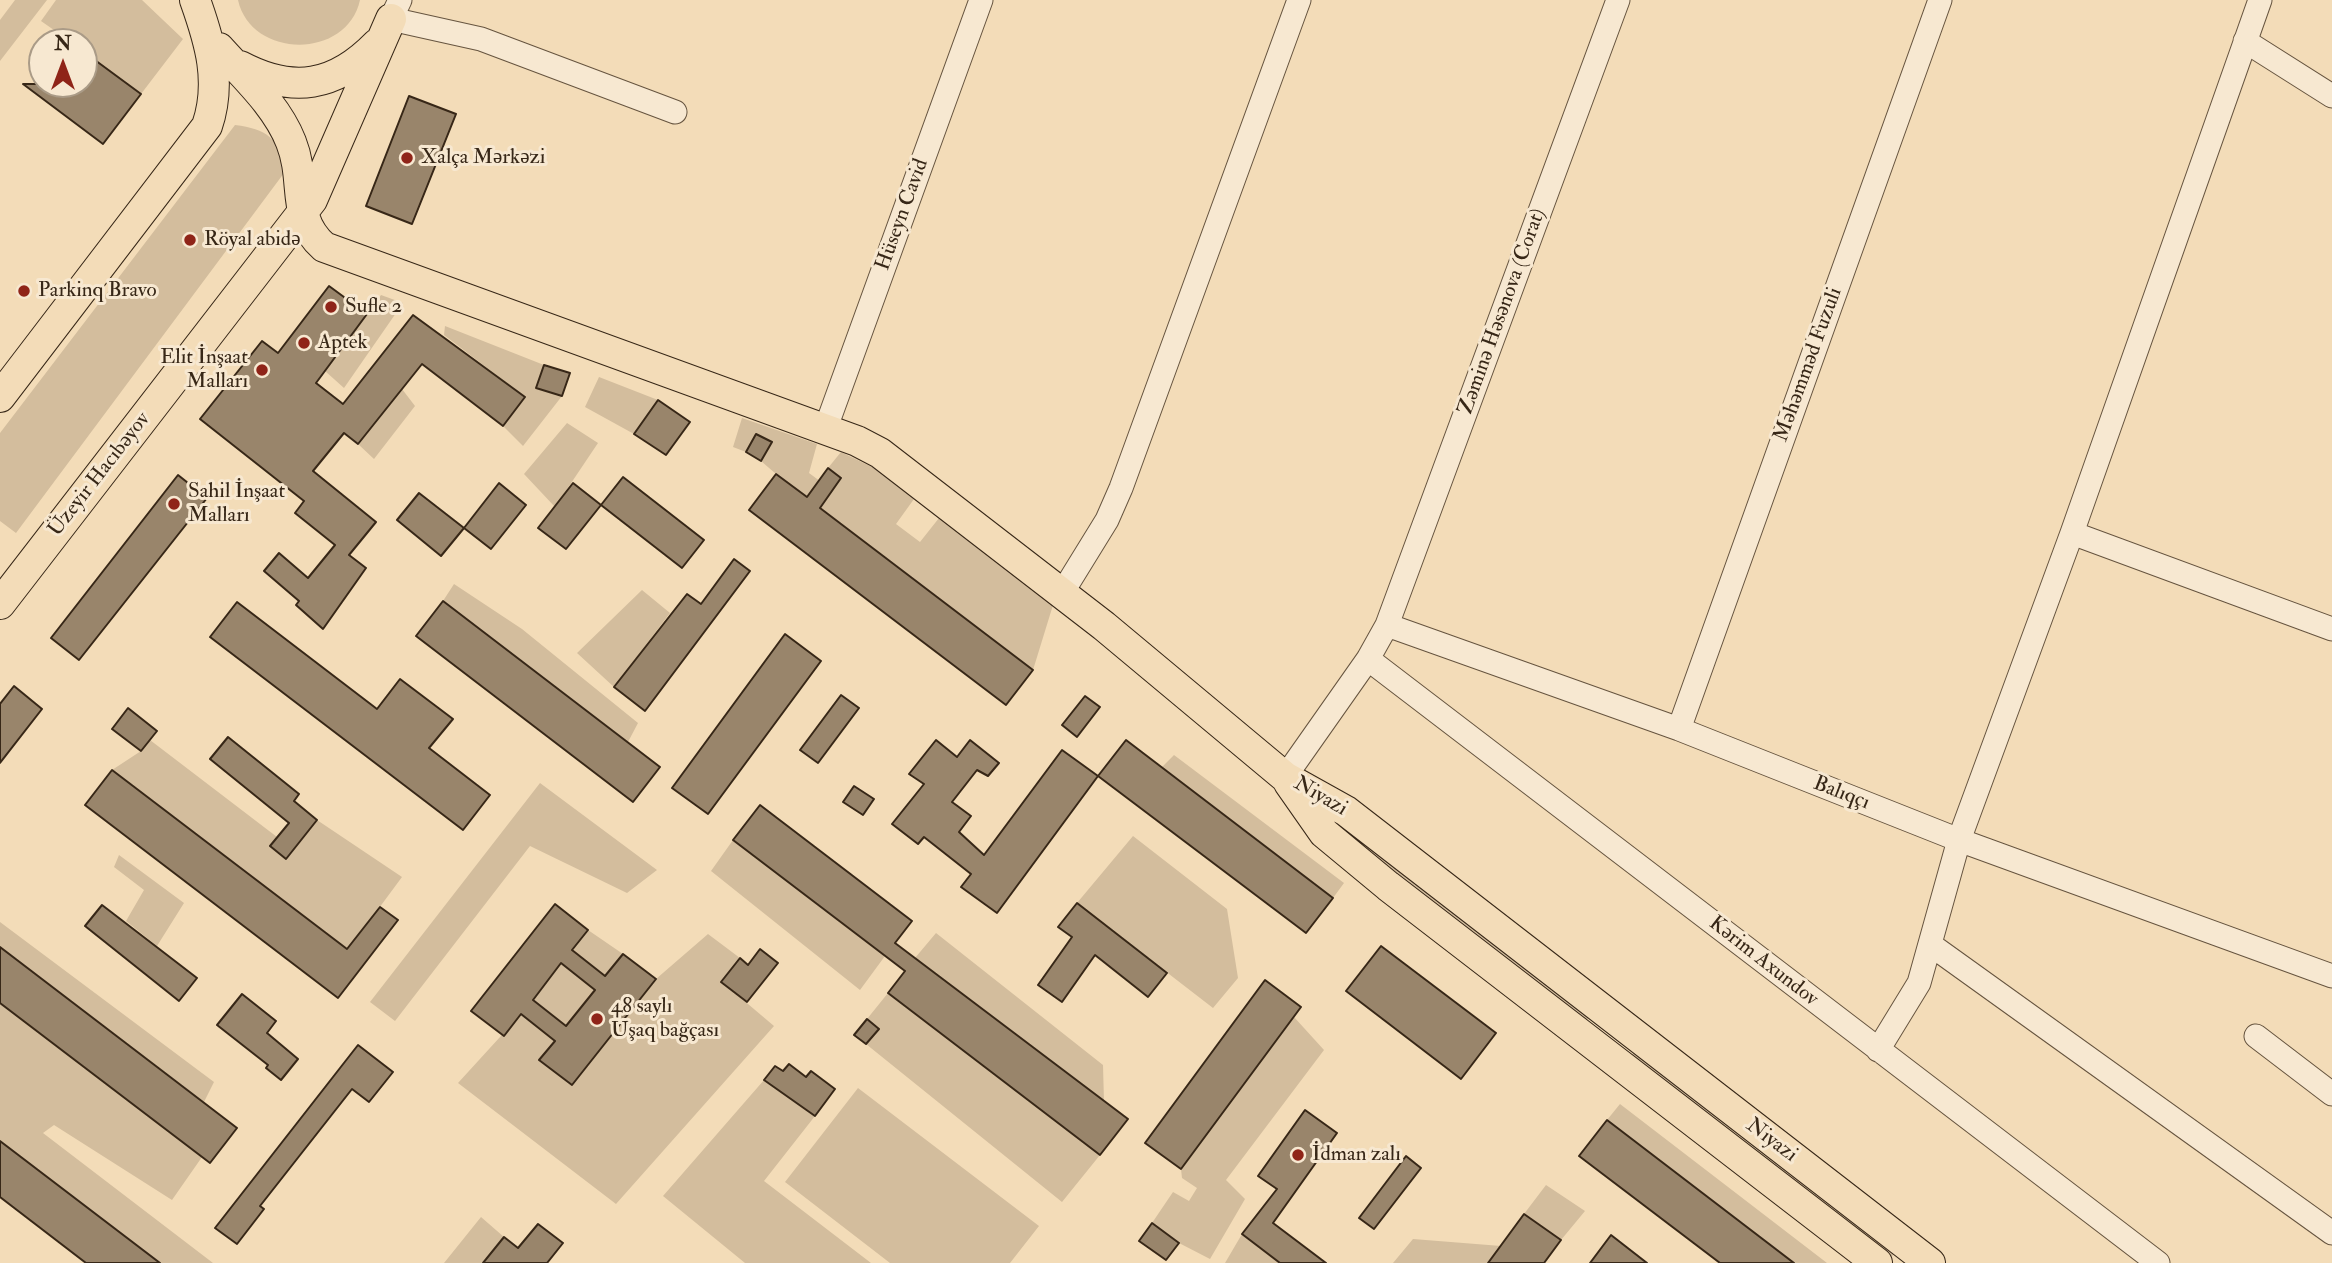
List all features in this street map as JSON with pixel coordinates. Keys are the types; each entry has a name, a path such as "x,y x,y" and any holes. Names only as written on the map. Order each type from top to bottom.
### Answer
{"main road":[{"path":"197,4 219,48 275,111 285,128 301,177 302,214 313,237 324,247 342,256 825,430 880,453 907,471 1062,593 1285,777"},
{"path":"0,397 207,126 215,92 215,69 197,4"},
{"path":"219,48 238,65 261,78 286,83 313,82 338,75 360,62 378,43 395,6"},
{"name":"Üzeyir Hacıbəyov","path":"0,604 302,214 321,183 395,6"},
{"path":"267,259 302,251 342,256"},
{"name":"Niyazi","path":"1285,777 1324,833 1877,1263"},
{"name":"Niyazi","path":"1285,777 1346,811 1930,1263"}],"street":[{"name":"Hüseyn Cavid","path":"825,430 981,0"},
{"path":"1062,593 1107,520 1121,488 1299,0"},
{"name":"Zəminə Həsənova (Corat)","path":"1387,625 1618,0"},
{"name":"Məhəmməd Fuzuli","path":"1679,729 1940,0"},
{"path":"1878,1050 1919,983 1959,840 2072,533 2260,0"},
{"path":"395,6 675,112"},
{"path":"2245,41 2332,96"},
{"path":"2072,533 2332,629"},
{"path":"1285,777 1368,659 1387,625"},
{"name":"Balıqçı","path":"1387,625 1679,729 1959,840 2332,976"},
{"name":"Kərim Axundov","path":"1368,659 2158,1263"},
{"path":"1931,945 2332,1233"},
{"path":"2256,1036 2332,1094"}],"shaded area":[{"path":"15,0 47,0 0,61 0,20"},
{"path":"56,0 142,0 183,39 141,94 98,62 98,28 51,28 41,21"},
{"path":"238,0 360,0 352,20 337,34 319,42 299,45 279,42 261,33 246,19"},
{"path":"235,125 255,129 270,137 280,150 287,169 16,533 0,521 0,433"},
{"path":"381,295 403,303 344,388 325,371"},
{"path":"445,326 544,365 537,388 562,396 523,446 503,426 525,397 444,335"},
{"path":"599,377 658,400 634,434 585,407"},
{"path":"402,389 415,406 374,459 358,444"},
{"path":"742,418 817,444 809,473 832,490 841,478 828,468 841,452 874,468 914,499 896,524 920,542 939,518 1053,605 1033,670 761,461 771,442 757,434 746,452 733,447"},
{"path":"567,423 598,443 555,507 524,474"},
{"path":"454,584 522,629 638,723 628,742 443,601"},
{"path":"642,590 670,613 614,687 577,653"},
{"path":"150,740 277,837 270,846 286,859 317,820 402,877 348,950 112,770 141,751"},
{"path":"1174,755 1344,883 1333,898 1162,767"},
{"path":"540,783 657,870 627,893 530,846 395,1021 370,1002"},
{"path":"1338,819 1592,1013 1584,1024 1331,826"},
{"path":"1133,836 1227,909 1238,978 1213,1008 1077,903"},
{"path":"733,840 885,956 860,990 711,871"},
{"path":"119,855 184,903 157,946 126,921 144,890 114,867"},
{"path":"0,922 214,1082 204,1102 0,947"},
{"path":"588,930 623,954 605,976 572,950"},
{"path":"936,933 1103,1065 1104,1102 915,958"},
{"path":"708,934 740,958 722,982 774,1026 616,1204 458,1083 521,1014 555,1041 540,1060 572,1085 656,979"},
{"path":"561,963 595,990 566,1026 533,1000"},
{"path":"888,993 1100,1155 1062,1202 866,1044 879,1029 867,1019"},
{"path":"0,1003 202,1157 172,1200 54,1125 43,1133 213,1263 160,1263 0,1141"},
{"path":"1294,1017 1324,1050 1226,1180 1245,1199 1210,1259 1179,1243 1152,1223 1173,1192 1189,1201 1197,1188 1182,1178 1181,1169"},
{"path":"1638,1048 1898,1248 1890,1259 1628,1059"},
{"path":"764,1080 815,1116 764,1181 871,1263 745,1263 663,1196"},
{"path":"858,1088 1039,1226 1010,1263 890,1263 785,1182"},
{"path":"1620,1104 1827,1263 1794,1263 1607,1120"},
{"path":"1546,1185 1585,1211 1561,1240 1524,1214"},
{"path":"481,1217 504,1237 483,1263 444,1263"},
{"path":"1242,1234 1280,1263 1225,1263"},
{"path":"1413,1239 1501,1246 1488,1263 1393,1263"}],"building":[{"path":"98,62 141,94 103,144 42,98 98,98"},
{"path":"409,96 456,114 412,224 366,206"},
{"path":"329,286 367,314 316,383 343,404 413,315 525,397 503,426 422,364 358,444 344,433 313,471 376,522 349,555 366,568 323,629 296,605 299,601 264,571 279,553 308,578 335,545 295,513 304,501 200,419 262,341 278,353"},
{"path":"544,365 570,373 562,396 536,388"},
{"path":"658,400 690,422 666,455 634,434"},
{"path":"756,434 772,442 761,461 746,452"},
{"path":"828,468 841,478 820,508 1033,670 1006,705 749,510 776,474 807,497"},
{"path":"178,475 207,498 79,660 51,638"},
{"path":"623,477 704,540 682,568 601,505"},
{"path":"499,483 526,505 491,549 464,528"},
{"path":"573,483 601,505 566,549 538,528"},
{"path":"419,493 464,528 441,556 397,520"},
{"path":"734,559 750,571 645,711 614,687 687,594 701,604"},
{"path":"443,601 660,767 633,802 416,636"},
{"path":"237,602 377,709 400,679 453,719 429,748 490,795 463,830 210,637"},
{"path":"785,634 821,661 708,814 672,788"},
{"path":"14,686 42,709 0,763 0,704"},
{"path":"841,695 859,708 818,763 800,750"},
{"path":"1085,696 1100,707 1077,737 1062,725"},
{"path":"128,708 157,731 141,751 112,729"},
{"path":"228,737 299,794 294,801 317,820 286,859 270,846 289,823 210,759"},
{"path":"936,740 957,757 970,740 999,763 988,776 977,770 952,802 971,816 959,832 984,855 1062,750 1098,776 997,913 961,887 971,874 924,837 918,844 892,824 924,784 909,774"},
{"path":"1126,740 1333,898 1306,933 1098,776"},
{"path":"112,770 347,949 380,907 398,920 338,998 85,805"},
{"path":"854,786 874,799 863,815 843,802"},
{"path":"760,805 912,921 895,943 1128,1119 1100,1155 888,993 905,971 733,840"},
{"path":"1077,903 1167,973 1148,997 1095,955 1062,1002 1038,985 1072,937 1058,927"},
{"path":"555,904 588,930 572,950 605,976 623,954 656,979 572,1085 539,1060 555,1041 521,1014 504,1036 471,1011","holes":["561,963 595,990 566,1026 533,1000"]},
{"path":"102,905 197,978 179,1001 85,926"},
{"path":"1381,946 1496,1033 1461,1079 1346,991"},
{"path":"0,947 237,1128 210,1163 0,1003"},
{"path":"760,949 778,963 747,1002 721,982 740,958 748,965"},
{"path":"1265,980 1301,1007 1181,1169 1145,1143"},
{"path":"242,994 276,1021 267,1033 298,1059 281,1080 266,1068 268,1065 217,1025"},
{"path":"867,1019 879,1029 866,1044 854,1035"},
{"path":"358,1045 393,1072 369,1102 352,1089 260,1206 264,1209 237,1244 215,1228"},
{"path":"789,1064 806,1077 811,1071 835,1089 815,1116 764,1080 775,1066 783,1071"},
{"path":"1305,1110 1337,1133 1273,1223 1326,1263 1280,1263 1242,1234 1277,1189 1258,1176"},
{"path":"1607,1120 1794,1263 1720,1263 1579,1156"},
{"path":"0,1141 160,1263 86,1263 0,1197"},
{"path":"1406,1156 1421,1168 1374,1229 1359,1218"},
{"path":"1524,1214 1561,1240 1544,1263 1488,1263"},
{"path":"1152,1223 1179,1243 1166,1260 1139,1241"},
{"path":"538,1224 563,1243 547,1263 483,1263 504,1237 518,1248"},
{"path":"1611,1235 1647,1263 1590,1263"}],"place":[{"name":"Xalça Mərkəzi","path":"407,158"},
{"name":"Röyal abidə","path":"190,240"},
{"name":"Parkinq Bravo","path":"24,291"},
{"name":"Sufle 2","path":"331,307"},
{"name":"Aptek","path":"304,343"},
{"name":"Elit İnşaat Malları","path":"262,370"},
{"name":"Sahil İnşaat Malları","path":"174,504"},
{"name":"48 saylı Uşaq bağçası","path":"597,1019"},
{"name":"İdman zalı","path":"1298,1155"}]}
